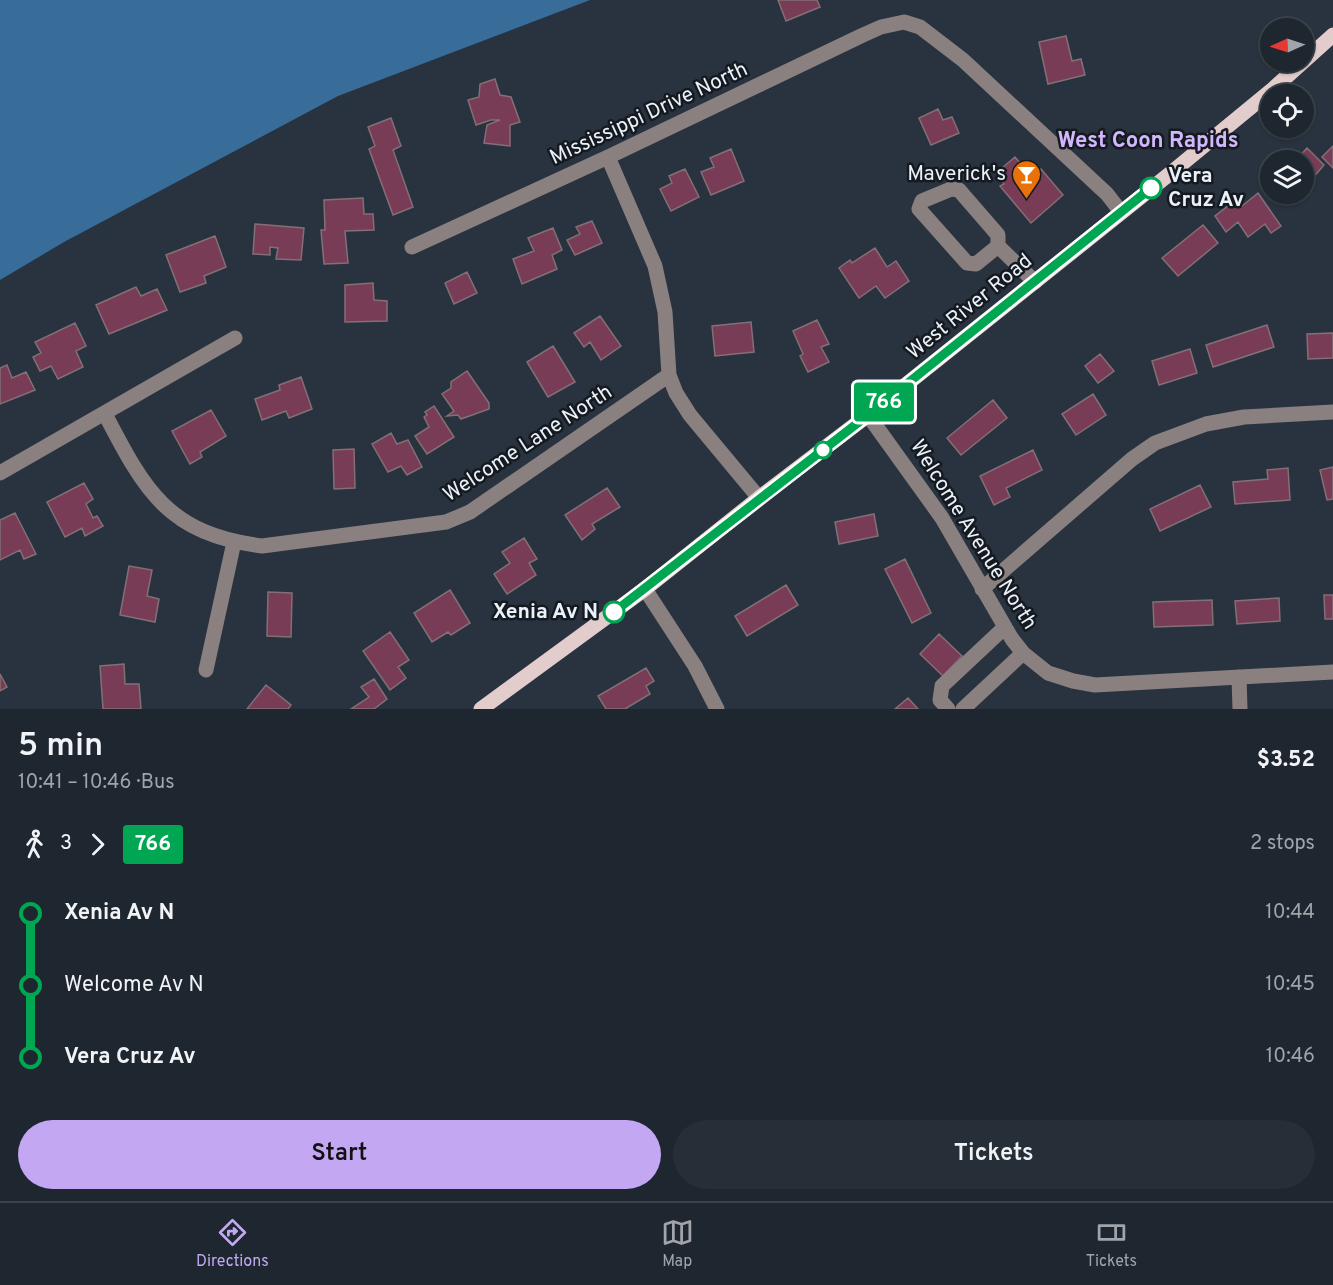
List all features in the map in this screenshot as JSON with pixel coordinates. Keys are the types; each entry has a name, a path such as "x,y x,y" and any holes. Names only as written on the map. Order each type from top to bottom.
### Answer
{"main road":[{"name":"West River Road","path":"481,709 645,589 868,415 1264,96 1333,35"}],"street":[{"name":"Mississippi Drive North","path":"412,247 608,157 863,35 881,27 904,22 920,27 963,60 1107,194 1122,212"},
{"path":"608,157 655,266 665,312 669,375 676,393 690,415 759,498"},
{"path":"998,246 976,264 967,263 919,209 922,201 951,189 959,190 998,235 998,246 1035,282"},
{"path":"0,473 235,338"},
{"name":"Welcome Lane North","path":"105,414 131,464 170,513 197,529 234,542 262,546 446,522 470,512 669,375"},
{"path":"982,589 1132,459 1155,443 1206,424 1244,417 1333,412"},
{"name":"Welcome Avenue North","path":"868,415 942,518 982,589 1023,653 1048,672 1073,681 1095,685 1333,672"},
{"path":"206,670 234,542"},
{"path":"645,589 695,666 717,709"},
{"path":"948,709 940,700 942,686 1005,627"},
{"path":"963,709 1023,653"},
{"path":"1239,677 1240,709"}],"water":[{"path":"0,0 590,0 338,96 64,242 0,280"}],"building":[{"path":"778,0 817,0 820,7 786,21"},
{"path":"1066,36 1072,61 1081,59 1085,75 1048,84 1039,42"},
{"path":"495,79 500,95 511,97 520,122 510,125 510,146 484,143 487,125 500,120 491,120 476,125 468,100 479,97 480,84"},
{"path":"938,109 943,120 952,117 959,133 931,145 919,118"},
{"path":"391,118 401,146 393,150 413,207 393,215 369,149 375,146 368,127"},
{"path":"1333,146 1333,168 1322,157"},
{"path":"731,149 744,181 711,195 701,172 714,167 710,158"},
{"path":"1314,155 1324,165 1314,176"},
{"path":"1015,157 1032,177 1041,169 1063,195 1031,223 1000,186 1004,184 996,173"},
{"path":"685,169 699,197 671,211 660,189 672,183 669,176"},
{"path":"1258,193 1260,204 1266,204 1281,226 1271,233 1265,224 1248,237 1238,222 1226,232 1215,216 1237,199 1242,206"},
{"path":"363,198 364,214 373,214 374,230 345,231 348,263 324,264 321,230 325,230 324,200"},
{"path":"592,221 602,243 575,255 567,240 580,234 576,227"},
{"path":"255,224 304,228 301,260 276,259 278,248 270,247 270,255 253,254"},
{"path":"1203,225 1218,243 1178,276 1162,258"},
{"path":"553,228 562,250 552,255 557,269 522,284 513,259 534,251 528,238"},
{"path":"215,236 226,267 204,276 206,283 180,292 166,255"},
{"path":"875,248 887,267 896,261 909,281 885,298 876,286 859,298 839,268 850,260 852,263"},
{"path":"467,272 477,293 454,304 445,283"},
{"path":"373,283 374,300 387,301 387,321 345,322 345,285"},
{"path":"136,287 141,296 157,289 167,310 109,334 96,305"},
{"path":"600,316 621,346 601,360 590,342 584,347 574,333"},
{"path":"817,320 829,344 821,347 829,362 808,372 800,356 803,354 793,331"},
{"path":"751,322 754,352 715,356 712,326"},
{"path":"75,323 86,346 76,351 83,367 58,379 51,366 40,371 33,357 41,353 35,342"},
{"path":"1267,325 1274,347 1213,367 1206,345"},
{"path":"1333,333 1333,358 1308,359 1307,334"},
{"path":"553,346 575,382 548,397 527,362"},
{"path":"1190,349 1197,373 1159,385 1152,361"},
{"path":"1100,354 1114,371 1098,383 1085,366"},
{"path":"7,365 12,378 26,372 35,390 0,404 0,368"},
{"path":"467,371 489,403 489,409 461,419 458,415 447,416 454,411 442,394 451,388 451,382"},
{"path":"301,377 312,409 289,418 286,411 262,420 255,399 280,390 279,385"},
{"path":"1093,394 1106,415 1076,435 1062,414"},
{"path":"993,400 1007,418 961,455 947,438"},
{"path":"434,406 454,437 427,454 415,436 429,427 424,417 427,415 425,412"},
{"path":"211,410 226,436 200,452 202,457 190,464 172,431"},
{"path":"391,433 397,444 408,440 422,467 407,475 401,466 388,472 372,444"},
{"path":"354,449 355,488 334,489 333,450"},
{"path":"1033,450 1042,470 1006,488 1010,497 994,505 980,476"},
{"path":"1333,467 1333,499 1327,500 1320,470"},
{"path":"1288,468 1290,500 1235,504 1233,482 1268,479 1267,470"},
{"path":"84,483 93,499 86,504 93,518 97,516 103,526 85,536 82,528 65,537 47,502"},
{"path":"1200,485 1211,507 1160,531 1150,509"},
{"path":"607,488 620,507 592,524 595,529 582,540 565,515"},
{"path":"15,513 36,554 24,559 20,550 0,560 0,520"},
{"path":"874,514 878,536 839,544 835,522"},
{"path":"524,538 537,559 529,563 536,575 507,594 494,574 510,563 502,552"},
{"path":"905,559 931,613 912,623 885,569"},
{"path":"129,566 152,570 147,596 159,599 155,622 120,615"},
{"path":"786,585 798,605 747,636 735,616"},
{"path":"450,590 470,623 451,635 448,632 432,642 414,613"},
{"path":"268,592 292,593 291,637 267,636"},
{"path":"1324,595 1333,595 1333,619 1325,619"},
{"path":"1279,598 1280,621 1237,624 1235,601"},
{"path":"1212,600 1213,625 1154,627 1153,602"},
{"path":"390,632 409,660 398,667 406,678 390,690 363,651"},
{"path":"939,634 962,656 943,676 920,654"},
{"path":"124,664 125,684 139,684 141,709 103,709 100,666"},
{"path":"646,668 654,681 646,686 650,694 625,709 606,709 598,696"},
{"path":"0,674 7,687 0,691"},
{"path":"374,679 387,699 374,709 351,709 369,697 361,687"},
{"path":"266,685 291,705 288,709 247,709"},
{"path":"908,698 918,709 895,709"}],"bus line":[{"name":"766","path":"614,612 868,415 1151,188"}],"place":[{"name":"Vera Cruz Av","path":"1151,188"},
{"name":"Maverick's","path":"1027,200"},
{"name":"Xenia Av N","path":"614,612"}],"district":[{"name":"West Coon Rapids","path":"1148,141"}]}
